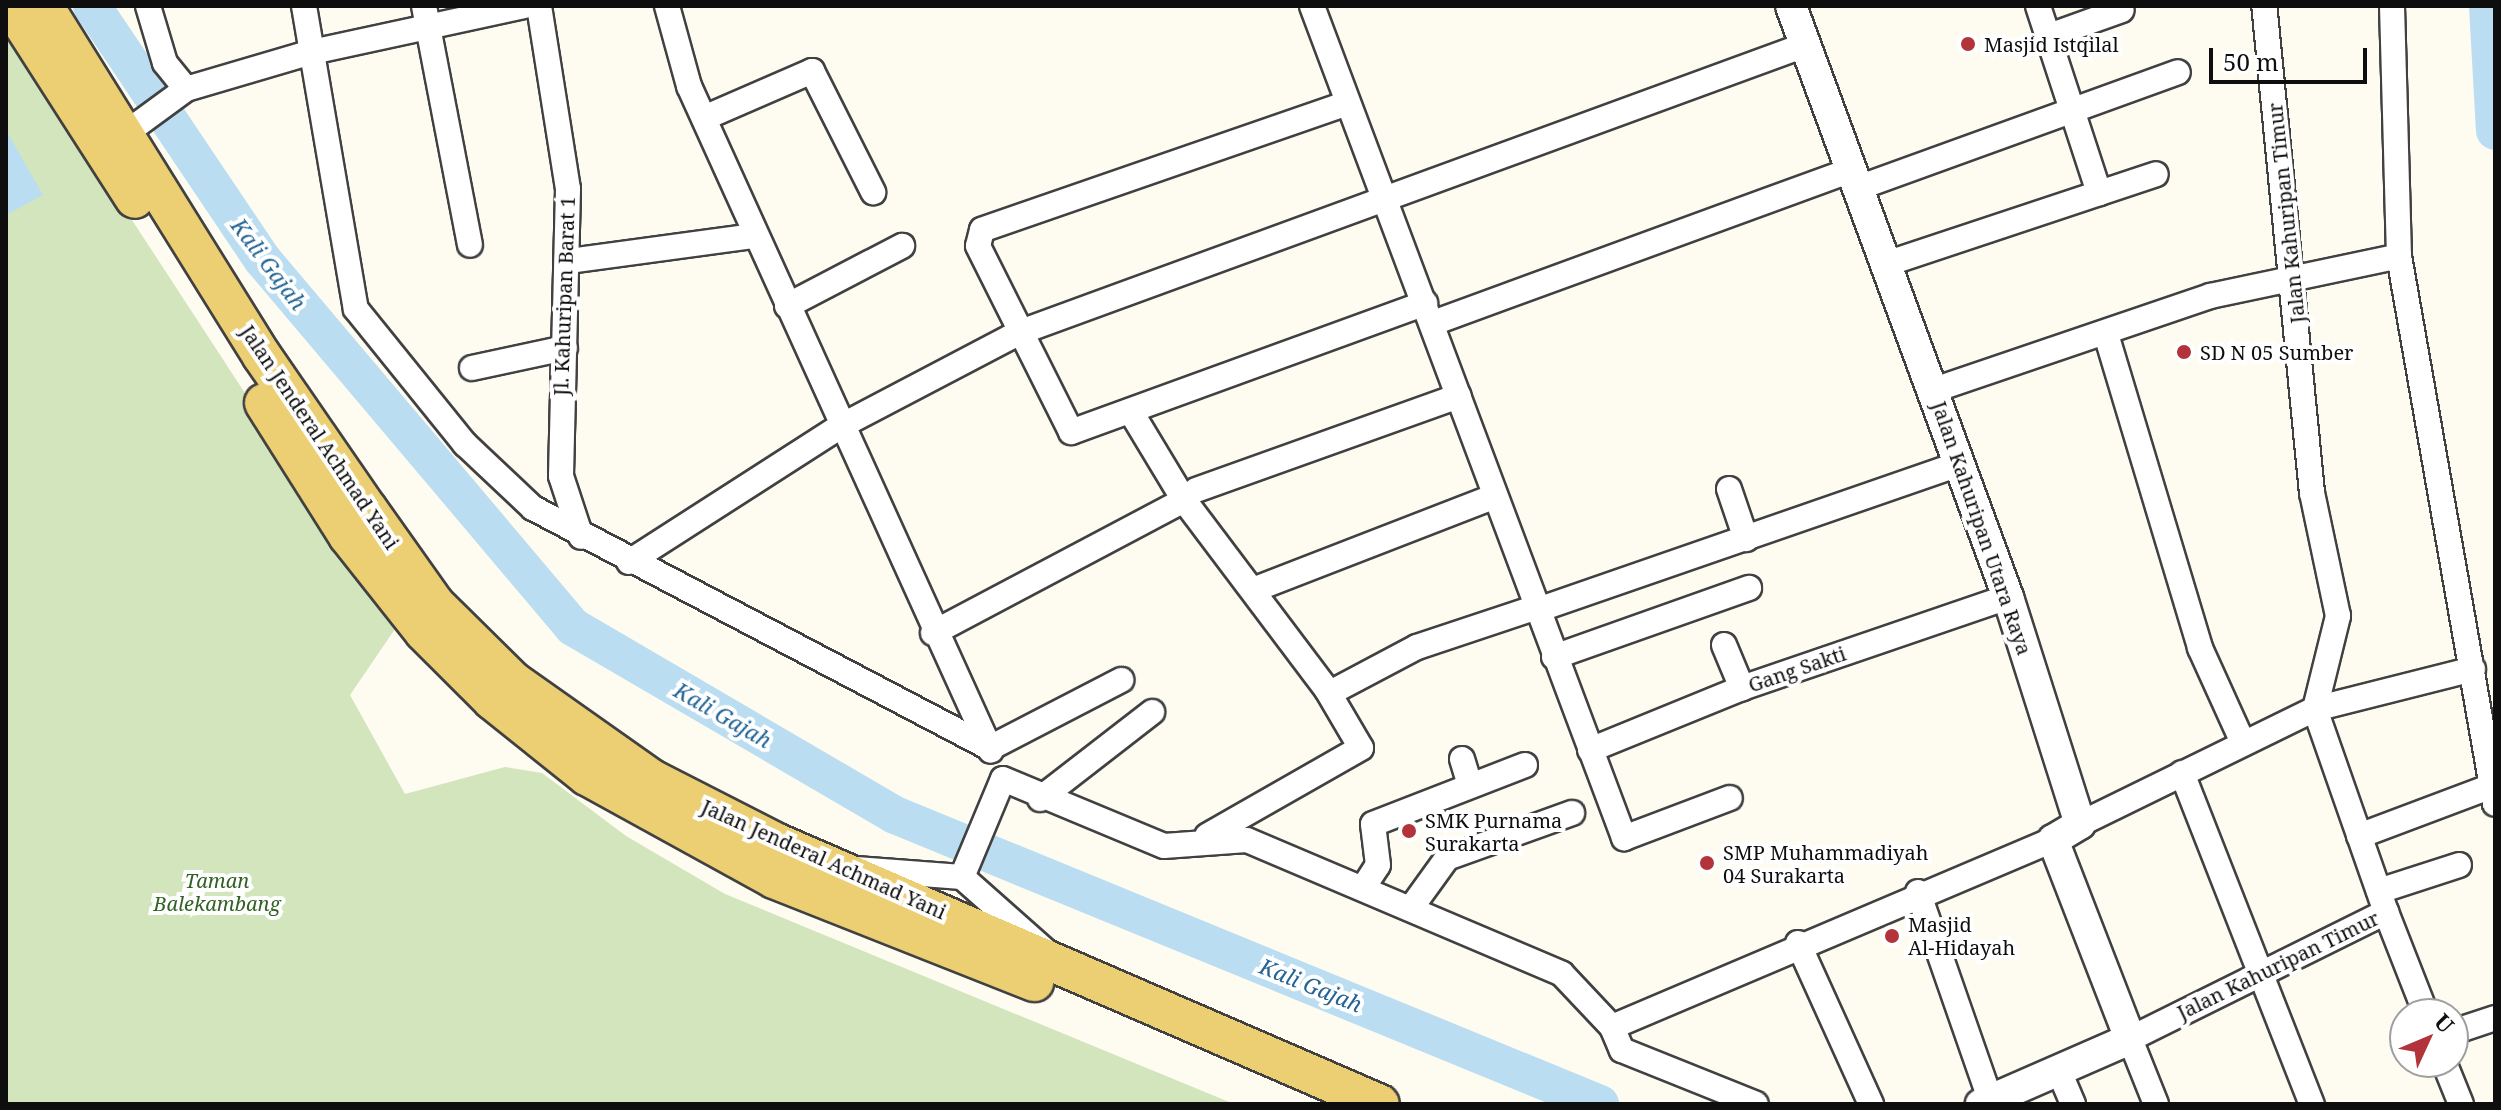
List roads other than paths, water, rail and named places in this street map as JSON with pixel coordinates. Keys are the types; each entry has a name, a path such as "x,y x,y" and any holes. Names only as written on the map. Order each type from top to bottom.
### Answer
{"main road":[{"name":"Jalan Jenderal Achmad Yani","path":"11,6 123,136 348,536 424,632 492,700 587,776 774,879 1069,978 1380,1104"},
{"name":"Jalan Jenderal Achmad Yani","path":"44,6 262,356 435,604 524,690 652,779 1069,978 1315,1104"}],"street":[{"path":"148,6 165,63 183,91"},
{"path":"304,6 356,309 465,444 533,508 581,537 990,748"},
{"path":"123,136 183,91 426,17 524,6"},
{"name":"Jl. Kahuripan Barat 1","path":"539,6 568,189 569,261 561,476 581,537"},
{"path":"667,6 697,103 933,633 990,748 999,788 965,871"},
{"path":"1312,6 1345,104 1429,313 1495,496 1542,607 1554,657 1624,838 1730,798"},
{"name":"Jalan Kahuripan Utara Raya","path":"1791,6 1854,179 1889,263 2008,597 2080,824"},
{"path":"2038,6 2099,193"},
{"name":"Jalan Kahuripan Timur","path":"1988,1103 2130,1039 2262,970 2382,902 2315,709 2338,616 2312,493 2264,6"},
{"path":"2359,836 2494,795 2399,256 2392,6"},
{"path":"2049,36 2122,10"},
{"path":"426,17 470,245"},
{"path":"629,562 841,426 1018,333 1382,197 1805,45"},
{"path":"697,103 812,71 822,78 873,192"},
{"path":"1345,104 982,230 978,246 1065,429 1077,432 1429,313 1854,179 2178,72"},
{"path":"1889,263 2156,174"},
{"path":"569,261 755,236"},
{"path":"787,306 902,246"},
{"path":"1934,390 2106,334 2202,298 2399,256"},
{"path":"2106,334 2195,634 2243,743"},
{"path":"472,368 565,348"},
{"path":"933,633 1190,495 1459,396"},
{"path":"1131,412 1253,590 1330,693 1359,742 1357,755 1201,839"},
{"path":"1330,693 1417,647 1746,539 1960,464"},
{"path":"1729,489 1746,539"},
{"path":"1253,590 1495,496"},
{"path":"1554,657 1749,588"},
{"name":"Gang Sakti","path":"1590,750 1742,688 2008,597"},
{"path":"1724,645 1742,688"},
{"path":"1612,1027 1918,892 2053,840 2315,709 2473,669"},
{"path":"990,748 1121,680"},
{"path":"1040,799 1152,712"},
{"path":"1462,759 1470,786"},
{"path":"1363,888 1378,865 1373,824 1525,765"},
{"path":"2182,773 2262,970 2312,1104"},
{"path":"999,788 1040,799 1164,846 1201,839 1247,840 1411,908 1572,980 1612,1027 1622,1050 1756,1104"},
{"path":"1411,908 1447,858 1572,813"},
{"path":"2053,840 2156,1104"},
{"path":"2420,998 2382,902 2459,865"},
{"path":"842,870 965,871 1069,978"},
{"path":"1918,892 1988,1103"},
{"path":"1798,943 1871,1104"},
{"path":"2469,1027 2495,1018"},
{"path":"2059,1071 2073,1104"},
{"path":"2450,1078 2461,1104"}],"water":[{"path":"6,130 43,195 6,215"}],"waterway":[{"name":"Kali Gajah","path":"92,6 262,259 573,627 895,815 1600,1104"},
{"path":"2488,6 2495,131"}],"place":[{"name":"Masjid Istqilal","path":"1968,44"},
{"name":"SD N 05 Sumber","path":"2184,352"},
{"name":"SMK Purnama Surakarta","path":"1409,831"},
{"name":"SMP Muhammadiyah 04 Surakarta","path":"1707,863"},
{"name":"Masjid Al-Hidayah","path":"1892,936"}],"park label":[{"name":"Taman Balekambang","path":"217,892"}]}
